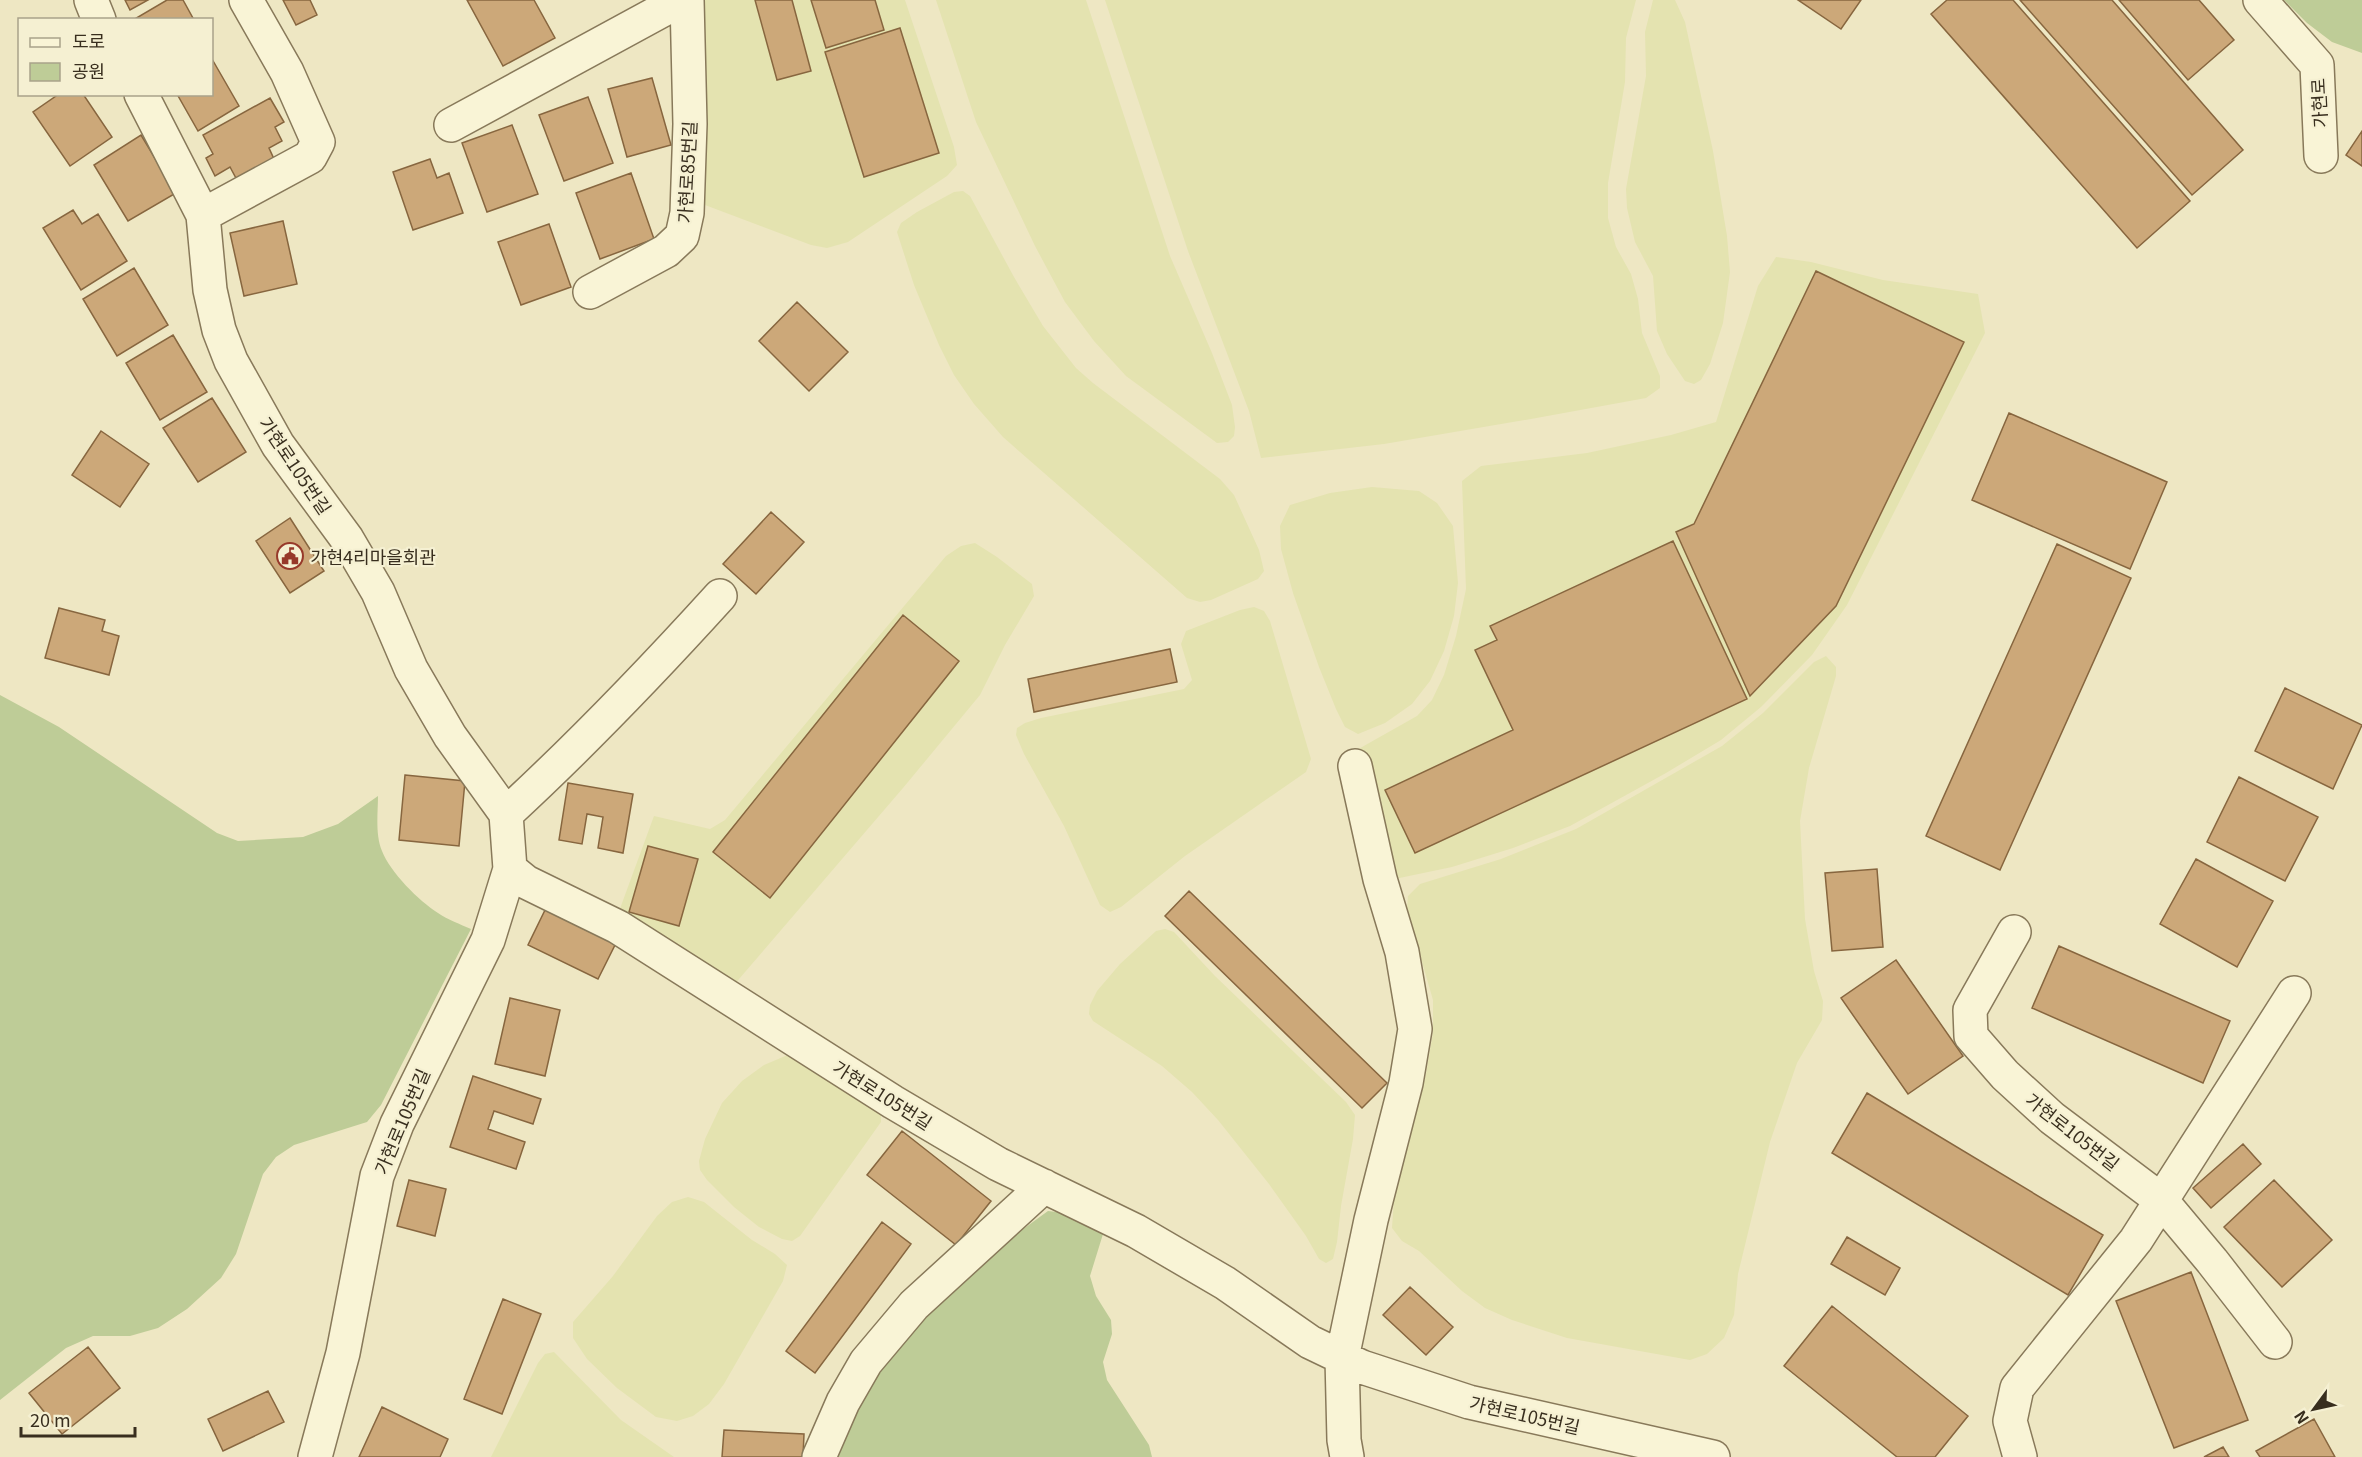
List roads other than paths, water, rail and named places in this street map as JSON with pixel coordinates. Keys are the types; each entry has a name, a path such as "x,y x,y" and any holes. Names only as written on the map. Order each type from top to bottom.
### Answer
{"lane":[{"path":"91,0 98,18"},
{"path":"203,215 310,157 318,142 287,72 246,0"},
{"path":"451,125 681,0"},
{"name":"가현로85번길","path":"590,292 666,251 682,236 687,213 690,124 687,0"},
{"name":"가현로","path":"2260,0 2317,65 2321,156"},
{"name":"가현로105번길","path":"142,96 203,215 210,290 219,330 231,360 278,445 346,539 378,592 411,669 450,736 506,814 510,869 488,940 397,1124 376,1176 343,1353 315,1457"},
{"path":"506,814 564,761 643,681 720,596"},
{"path":"1347,1457 1344,1440 1342,1358 1371,1220 1406,1083 1415,1029 1402,952 1380,879 1354,766"},
{"name":"가현로105번길","path":"510,869 526,882 618,927 893,1101 998,1164 1136,1231 1215,1277 1310,1342 1342,1358 1362,1367 1469,1402 1713,1457"},
{"name":"가현로105번길","path":"2014,932 1970,1010 1971,1036 2004,1074 2052,1118 2161,1200 2275,1342"},
{"path":"2020,1457 2010,1421 2017,1388 2136,1240 2294,993"},
{"path":"819,1457 843,1402 866,1362 914,1305 1044,1185"}],"place":[{"name":"가현4리마을회관","path":"290,556"}]}
